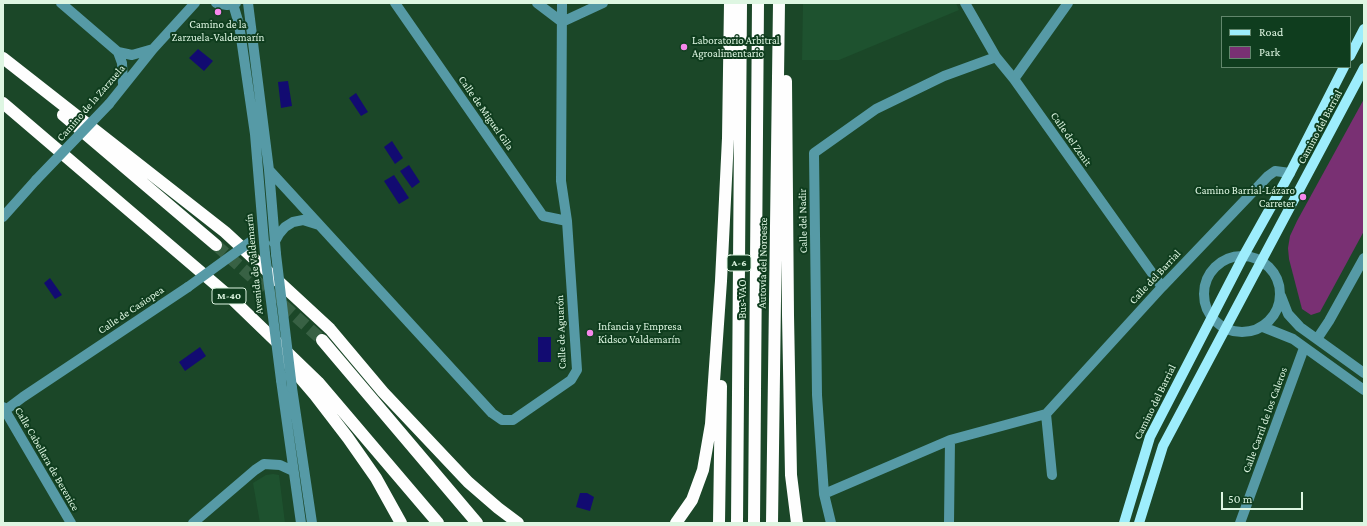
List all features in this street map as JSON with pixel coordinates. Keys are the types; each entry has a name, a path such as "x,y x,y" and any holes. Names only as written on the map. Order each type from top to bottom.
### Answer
{"highway":[{"path":"676,523 692,500 703,470 711,424 721,281 728,138 730,3"},
{"name":"A-6","path":"737,523 741,3"},
{"name":"Bus-VAO","path":"754,523 758,3"},
{"path":"779,4 786,23 788,315 791,475 797,523"},
{"name":"Autovía del Noroeste","path":"772,523 779,4"},
{"path":"3,58 225,232 330,329 383,392 468,482 518,523"},
{"path":"3,64 216,245"},
{"name":"M-40","path":"3,103 229,296 318,382 438,523"},
{"path":"719,523 721,427 721,281"},
{"path":"229,296 315,395 348,438 376,478 401,523"},
{"path":"322,340 477,523"}],"main road":[{"path":"1351,54 1364,29"},
{"name":"Camino del Barrial","path":"1124,523 1150,437 1244,255 1290,173 1343,68"},
{"name":"Camino del Barrial","path":"1139,523 1163,446 1364,68"}],"street":[{"path":"61,3 118,52 132,55 153,49"},
{"name":"Camino de la Zarzuela","path":"3,217 36,180 109,104 153,49 195,3"},
{"path":"216,3 227,5 234,3"},
{"name":"Avenida de Valdemarín","path":"234,3 239,24 255,134 262,235 280,380 301,523"},
{"name":"Avenida de Valdemarín","path":"248,3 269,170 274,243 292,388 312,523"},
{"name":"Calle de Miguel Gila","path":"395,3 543,216 568,221"},
{"path":"537,3 562,22 603,3"},
{"name":"Calle de Aguarón","path":"269,170 492,413 502,420 513,420 571,380 577,370 568,221 561,181 562,3"},
{"name":"Calle del Zenit","path":"965,3 996,57 1014,79 1162,287"},
{"path":"1014,79 1068,3"},
{"path":"118,52 122,63 123,85"},
{"name":"Calle del Nadir","path":"831,523 824,494 817,395 814,153 876,109 944,76 996,57"},
{"name":"Calle del Barrial","path":"1046,414 1162,287 1268,176 1275,171 1290,173"},
{"path":"298,221 302,215 300,204"},
{"path":"274,243 285,227 298,221 303,220 319,225"},
{"name":"Calle de Casiopea","path":"4,410 188,287 250,242 273,230"},
{"path":"1281,296 1277,310 1272,319 1263,327 1247,333 1226,330 1212,319 1203,298 1205,281 1211,269 1225,258 1244,255 1262,261 1278,279 1281,296 1288,314 1300,327 1364,373"},
{"path":"1317,339 1329,322 1364,258"},
{"path":"1263,327 1293,339 1364,390"},
{"name":"Calle Carril de los Caleros","path":"1240,523 1304,348"},
{"name":"Calle Cabellera de Berenice","path":"4,410 71,523"},
{"path":"824,494 950,440 1046,414 1052,475"},
{"path":"949,523 950,440"},
{"path":"193,523 264,464 280,465 293,471"}],"shaded area":[{"path":"803,3 956,3 959,10 839,60 802,60"},
{"path":"198,49 213,61 204,71 189,58"},
{"path":"288,81 292,106 281,108 278,82"},
{"path":"356,93 368,112 361,116 349,98"},
{"path":"392,141 403,158 395,164 384,147"},
{"path":"409,165 420,182 412,188 400,171"},
{"path":"394,175 409,198 399,204 384,181"},
{"path":"50,278 62,295 55,299 44,283"},
{"path":"538,337 551,337 551,362 538,362"},
{"path":"200,347 206,356 185,371 179,362"},
{"path":"266,475 279,475 285,523 260,523 253,483"},
{"path":"580,493 587,493 594,497 590,511 576,507"}],"green space":[{"path":"1364,99 1364,231 1320,312 1311,315 1302,309 1289,259 1288,248 1290,236"}],"tunnel":[{"path":"216,245 322,340"}],"place":[{"name":"Camino de la Zarzuela-Valdemarín","path":"218,12"},
{"name":"Laboratorio Arbitral Agroalimentario","path":"684,47"},
{"name":"Camino Barrial-Lázaro Carreter","path":"1303,197"},
{"name":"Infancia y Empresa Kidsco Valdemarín","path":"590,333"}]}
